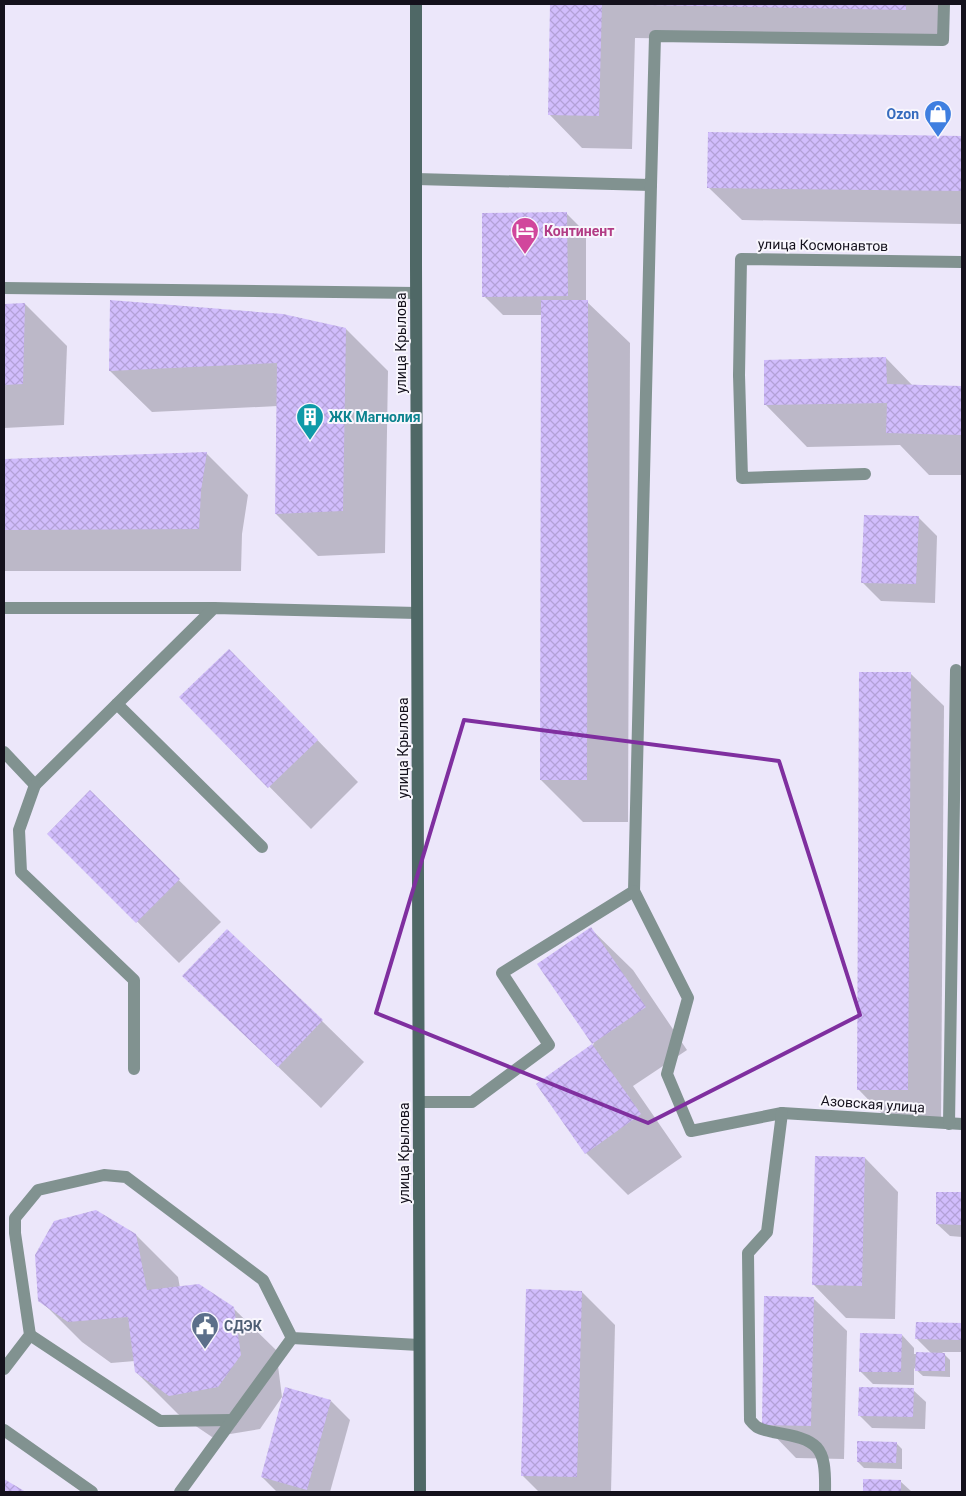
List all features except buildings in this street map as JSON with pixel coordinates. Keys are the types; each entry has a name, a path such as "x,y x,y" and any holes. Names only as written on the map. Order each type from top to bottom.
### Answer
{"street":[{"name":"улица Крылова","path":"416,4 420,1492"},
{"path":"419,1102 472,1102 550,1044 502,973 634,891 655,36 943,40 944,4"},
{"path":"416,179 651,185"},
{"name":"улица Космонавтов","path":"866,474 742,478 739,375 741,259 962,262"},
{"path":"4,288 416,293"},
{"path":"4,608 214,608 417,612"},
{"path":"134,1069 134,980 21,872 18,830 35,785 214,608"},
{"path":"949,1124 956,670"},
{"path":"117,704 262,847"},
{"path":"4,752 35,785"},
{"name":"Азовская улица","path":"634,891 688,998 667,1074 691,1131 782,1113 962,1124"},
{"path":"782,1113 767,1232 748,1253 750,1420 757,1428 795,1436 814,1444 823,1458 826,1470 825,1492"},
{"path":"4,1369 30,1336 15,1233 15,1218 38,1190 104,1175 126,1177 263,1280 292,1338"},
{"path":"30,1336 160,1420 232,1420"},
{"path":"292,1338 419,1344"},
{"path":"180,1492 292,1338"},
{"path":"4,1430 92,1492"}],"highlighted area":[{"path":"464,720 779,761 860,1015 648,1123 376,1013"}],"place":[{"name":"Ozon","path":"938,138"},
{"name":"Континент","path":"525,255"},
{"name":"ЖК Магнолия","path":"310,441"},
{"name":"СДЭК","path":"205,1350"}]}
